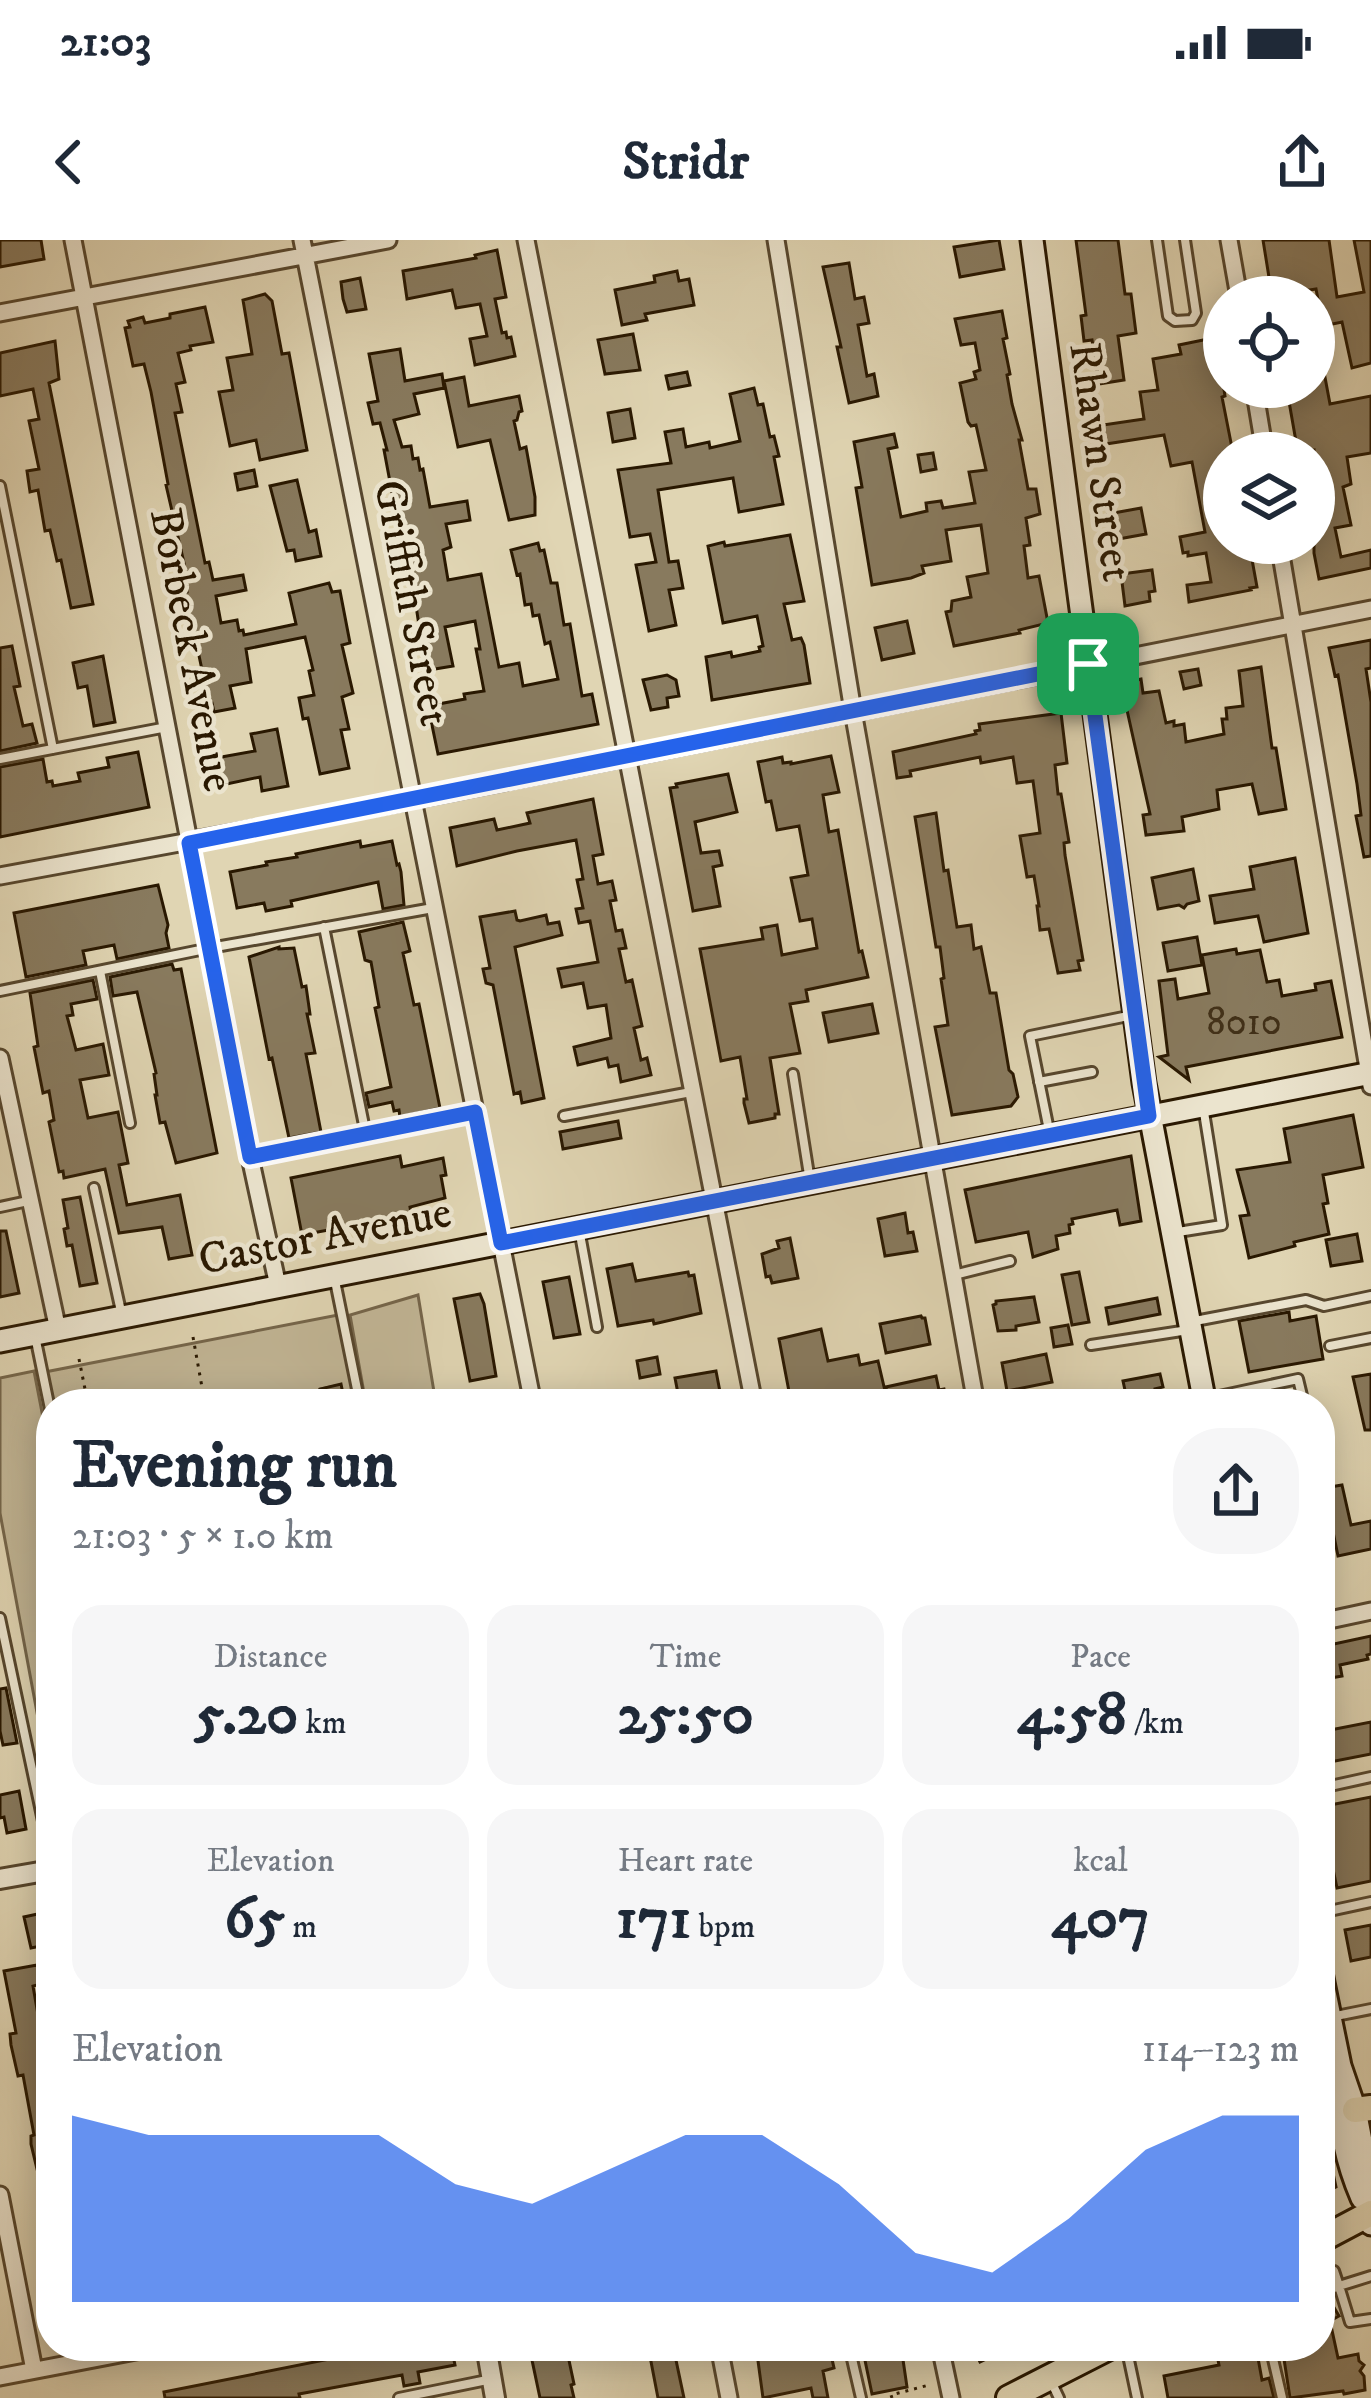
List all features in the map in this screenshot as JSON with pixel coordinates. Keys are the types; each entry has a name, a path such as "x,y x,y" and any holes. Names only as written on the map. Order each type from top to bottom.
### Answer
{"main road":[{"name":"Rhawn Street","path":"1032,240 1134,1015 1202,1389"},
{"name":"Castor Avenue","path":"0,1341 1203,1105 1370,1077"},
{"path":"1335,2042 1346,2112 1366,2167 1370,2217 1335,2233"},
{"path":"1009,2398 1054,2388 1091,2361"}],"street":[{"name":"Borbeck Avenue","path":"74,240 278,1286"},
{"path":"0,313 304,248 388,240"},
{"path":"526,240 751,1389"},
{"path":"776,240 853,711 973,1389"},
{"path":"1229,240 1235,276"},
{"name":"Griffith Street","path":"304,248 529,1389"},
{"path":"1283,564 1370,1077"},
{"path":"0,876 412,800 1371,609"},
{"path":"0,1058 58,1330"},
{"path":"1335,1619 1371,1611"},
{"path":"0,1879 36,1873"},
{"path":"0,2194 34,2370"},
{"path":"0,2377 82,2361"},
{"path":"721,2361 729,2398"},
{"path":"943,2361 951,2398"}],"lane":[{"path":"1157,240 1168,316 1175,321 1192,320 1196,314 1185,240"},
{"path":"0,485 53,748"},
{"path":"0,759 166,727"},
{"path":"0,992 434,908"},
{"path":"324,927 366,1136"},
{"path":"100,971 130,1123"},
{"path":"1050,1136 1030,1036 1134,1015"},
{"path":"1039,1082 1092,1072"},
{"path":"793,1074 811,1182"},
{"path":"564,1116 692,1091"},
{"path":"1170,1233 1222,1225 1203,1105"},
{"path":"250,1157 475,1112"},
{"path":"94,1188 122,1317"},
{"path":"0,1207 29,1201"},
{"path":"579,1228 597,1328"},
{"path":"952,1275 1010,1261"},
{"path":"334,1275 357,1389"},
{"path":"1091,1345 1306,1300 1324,1306 1371,1296"},
{"path":"34,1334 46,1389"},
{"path":"1330,1346 1371,1338"},
{"path":"1255,1389 1298,1379 1300,1389"},
{"path":"0,1618 36,1788"},
{"path":"1335,1785 1371,1777"},
{"path":"1335,1910 1371,1902"},
{"path":"1335,2016 1371,2009"},
{"path":"1335,2274 1340,2308 1349,2322 1371,2319"},
{"path":"1335,2288 1371,2276"},
{"path":"852,2361 861,2398"},
{"path":"1129,2361 1137,2398"},
{"path":"1273,2361 1282,2398"},
{"path":"399,2398 493,2389"}],"path":[{"path":"193,1336 203,1389"},
{"path":"79,1359 85,1389"},
{"path":"892,2398 929,2385"}],"shaded area":[{"path":"418,1295 434,1389 363,1389 350,1315"},
{"path":"338,1315 353,1389 340,1385 321,1389 48,1389 45,1372"},
{"path":"34,1371 37,1389 36,1707 0,1513 0,1378"}],"building":[{"path":"0,240 41,240 44,259 0,267"},
{"path":"999,240 1004,269 960,277 954,247"},
{"path":"1076,240 1118,240 1136,333 1118,336 1124,380 1099,384 1092,340 1084,341 1081,316 1086,315"},
{"path":"1263,240 1329,240 1334,276 1269,276"},
{"path":"1354,240 1371,240 1371,363 1352,368 1342,322 1335,323 1335,283 1337,297 1364,292"},
{"path":"497,250 506,297 495,299 502,333 511,337 515,356 475,365 470,339 487,336 480,304 456,308 452,290 407,299 403,271"},
{"path":"849,263 855,299 864,297 869,323 858,325 867,376 874,374 878,396 849,403 823,267"},
{"path":"677,271 679,281 689,279 694,305 645,314 647,320 622,325 615,290 655,282 654,276"},
{"path":"360,278 366,309 347,312 341,282"},
{"path":"265,294 272,301 282,354 289,353 307,450 260,460 256,440 230,446 219,392 233,390 227,358 252,354 243,300"},
{"path":"205,307 213,342 178,353 185,382 176,384 182,412 175,413 205,563 209,562 213,580 243,575 246,590 216,596 221,623 237,620 244,635 296,624 289,593 329,583 332,592 340,591 350,643 342,645 353,693 342,697 349,729 341,730 349,768 320,774 299,698 314,695 305,637 246,649 251,682 230,686 235,708 214,712 209,703 180,593 187,592 184,563 151,392 144,364 133,366 125,328 130,327 128,321 143,317 145,323"},
{"path":"1002,311 1012,404 1028,489 1036,489 1040,514 1026,518 1028,578 1039,576 1048,623 954,646 946,612 951,611 952,601 971,597 967,577 988,573 981,525 946,530 951,561 922,566 924,573 911,578 872,585 856,488 862,487 854,442 894,434 897,447 888,449 901,517 927,511 926,503 941,501 943,508 975,503 969,472 986,470 960,383 976,379 974,372 980,370 975,343 961,345 955,319"},
{"path":"633,334 640,370 605,374 598,340"},
{"path":"1203,340 1203,408 1224,408 1229,432 1203,432 1203,521 1192,462 1171,466 1164,435 1106,444 1103,425 1144,419 1140,392 1158,390 1153,359 1181,354 1179,345"},
{"path":"55,341 59,379 49,383 93,604 71,608 61,560 57,561 50,530 45,531 38,490 30,492 27,471 39,469 29,421 39,419 33,389 0,396 0,353"},
{"path":"400,349 405,381 442,374 444,388 414,394 419,414 394,420 402,447 411,446 413,459 418,458 423,469 430,507 467,501 470,520 446,524 451,547 443,550 448,580 481,574 499,667 519,663 523,686 558,679 539,615 533,616 531,604 525,605 511,550 538,543 551,583 557,583 564,625 570,624 582,696 592,694 598,724 438,754 428,706 484,691 475,621 445,627 453,666 429,670 425,665 413,586 397,534 387,450 380,423 373,424 368,403 378,401 369,354"},
{"path":"687,372 690,385 669,389 666,376"},
{"path":"464,377 469,406 519,396 522,411 514,421 520,449 526,447 535,515 509,520 490,440 458,447 444,381"},
{"path":"754,388 779,456 774,457 783,504 739,512 733,478 658,490 669,562 678,561 683,588 669,590 676,625 649,631 636,565 656,562 650,534 630,537 618,470 671,463 665,432 683,429 686,447 709,442 710,448 740,441 730,394"},
{"path":"1371,396 1371,453 1347,457 1351,484 1343,487 1351,525 1335,528 1335,432 1294,432 1290,408 1335,408 1335,403"},
{"path":"630,409 635,438 613,442 608,413"},
{"path":"933,453 936,469 921,472 918,455"},
{"path":"254,470 257,486 238,490 235,474"},
{"path":"297,480 309,532 316,530 321,556 296,561 294,550 287,551 270,486"},
{"path":"1141,508 1146,534 1113,540 1108,514"},
{"path":"1335,528 1341,557 1371,550 1371,568 1319,579 1316,564 1335,564"},
{"path":"1203,532 1203,554 1183,553 1180,537"},
{"path":"790,535 804,601 784,604 792,640 801,638 804,645 810,683 712,700 706,657 731,652 732,657 760,651 763,646 757,616 723,623 708,546"},
{"path":"1208,564 1253,564 1257,587 1189,602 1187,585 1211,582"},
{"path":"1152,570 1155,591 1149,592 1150,601 1125,606 1121,574"},
{"path":"907,621 914,653 882,660 875,628"},
{"path":"1371,640 1371,668 1366,669 1371,702 1371,856 1364,857 1356,816 1361,815 1357,784 1329,648"},
{"path":"12,646 20,686 14,687 23,726 32,724 37,743 0,751 0,648"},
{"path":"103,656 115,722 94,726 87,686 78,688 73,663"},
{"path":"1261,667 1286,809 1259,814 1252,784 1217,790 1219,809 1182,817 1184,831 1146,835 1143,815 1150,814 1121,683 1141,679 1143,693 1159,691 1166,723 1184,724 1186,742 1224,734 1226,708 1243,706 1239,671"},
{"path":"1198,669 1201,685 1184,689 1180,672"},
{"path":"667,675 676,680 679,696 667,698 668,707 651,710 643,680"},
{"path":"1061,713 1067,763 1055,765 1083,960 1078,961 1080,970 1058,973 1049,929 1040,930 1034,876 1027,877 1020,836 1040,833 1033,781 1017,783 1013,757 981,763 980,757 897,778 893,752 976,734 979,724"},
{"path":"277,729 288,786 262,791 260,777 222,785 216,758 255,751 251,734"},
{"path":"138,752 149,807 0,837 0,767 43,759 47,782 52,781 53,786 80,781 78,773 109,767 107,758"},
{"path":"831,756 839,792 823,795 829,832 838,830 859,952 868,977 806,990 808,1001 790,1004 800,1053 770,1058 779,1114 749,1123 740,1057 721,1061 700,949 763,939 761,928 777,925 782,955 817,948 812,919 800,921 791,878 808,875 799,826 777,830 758,762 782,757 783,763 791,764"},
{"path":"728,774 737,812 695,822 701,853 719,851 722,865 713,867 720,906 693,911 670,788"},
{"path":"593,799 603,854 593,856 598,884 612,881 616,931 622,930 626,948 619,949 642,1026 634,1028 641,1060 647,1058 651,1075 621,1082 618,1065 609,1067 607,1058 578,1065 574,1047 611,1038 606,1005 588,1008 583,983 562,987 558,969 598,962 590,921 579,923 576,909 583,908 577,880 583,879 576,840 457,866 450,828 494,819 497,830 530,823 527,813"},
{"path":"936,813 957,927 971,925 974,949 981,947 990,993 996,993 1018,1097 1011,1106 952,1115 935,1027 948,1025 944,978 915,817"},
{"path":"360,841 361,847 392,841 404,905 383,909 378,882 266,911 264,903 237,908 230,872"},
{"path":"1295,858 1308,933 1264,942 1258,916 1215,923 1210,896 1254,889 1250,867"},
{"path":"1193,869 1199,901 1184,908 1158,909 1152,878"},
{"path":"158,885 169,948 117,959 114,945 83,951 86,965 26,977 14,913"},
{"path":"515,911 520,921 546,915 548,924 559,922 562,935 515,947 544,1098 522,1103 520,1092 514,1094 493,985 486,983 483,969 490,968 480,917"},
{"path":"403,922 410,951 403,953 414,1005 419,1004 440,1108 400,1117 392,1102 369,1107 366,1093 391,1087 371,962 365,960 359,932"},
{"path":"1197,937 1202,965 1168,971 1163,943"},
{"path":"279,947 294,948 302,987 306,986 315,1053 306,1054 321,1132 289,1138 249,957"},
{"path":"1236,949 1237,954 1260,950 1267,982 1279,980 1282,996 1316,990 1315,984 1331,981 1342,1037 1186,1067 1189,1080 1159,1057 1168,1055 1159,981 1175,979 1178,999 1209,993 1202,955"},
{"path":"172,964 174,970 181,969 217,1153 176,1163 165,1122 160,1123 156,1073 137,992 113,996 110,977"},
{"path":"93,980 97,999 71,1004 73,1015 67,1016 76,1050 103,1044 109,1075 80,1080 88,1118 118,1112 128,1163 119,1165 127,1205 180,1195 192,1255 169,1259 162,1227 119,1233 105,1169 64,1178 63,1171 59,1172 49,1122 54,1120 49,1091 43,1093 34,1047 38,1046 30,993"},
{"path":"872,1004 878,1033 829,1042 823,1013"},
{"path":"1353,1115 1363,1167 1323,1175 1329,1234 1249,1258 1240,1216 1249,1215 1237,1170 1290,1162 1284,1129"},
{"path":"618,1121 621,1138 563,1149 560,1132"},
{"path":"400,1156 402,1167 443,1158 445,1198 410,1207 411,1213 402,1216 302,1235 291,1178"},
{"path":"1131,1156 1141,1221 1120,1225 1117,1210 1072,1219 1070,1233 1056,1236 1058,1249 1033,1257 1028,1232 976,1242 965,1190"},
{"path":"80,1197 97,1283 80,1286 72,1245 67,1246 63,1200"},
{"path":"905,1213 917,1251 885,1256 878,1219"},
{"path":"0,1231 6,1231 19,1293 0,1297"},
{"path":"1357,1234 1362,1261 1331,1266 1326,1240"},
{"path":"790,1238 798,1278 772,1283 766,1277 762,1254 779,1248 777,1241"},
{"path":"632,1264 636,1281 688,1272 694,1275 701,1313 618,1326 607,1269"},
{"path":"1079,1272 1089,1322 1072,1325 1062,1275"},
{"path":"569,1277 580,1334 554,1338 543,1282"},
{"path":"480,1294 496,1376 470,1381 454,1299"},
{"path":"1034,1297 1039,1322 998,1331 996,1301"},
{"path":"1157,1298 1160,1314 1109,1324 1106,1308"},
{"path":"1289,1312 1290,1321 1316,1316 1323,1359 1249,1372 1239,1321"},
{"path":"921,1316 930,1344 886,1353 880,1324"},
{"path":"1068,1325 1072,1344 1054,1347 1051,1328"},
{"path":"821,1329 828,1361 858,1355 860,1365 878,1361 885,1389 789,1389 779,1339"},
{"path":"1046,1354 1052,1382 1007,1389 1002,1363"},
{"path":"657,1357 660,1374 640,1378 637,1361"},
{"path":"716,1371 719,1389 677,1389 675,1378"},
{"path":"1160,1374 1163,1387 1125,1389 1123,1381"},
{"path":"1371,1374 1371,1430 1365,1430 1353,1377"},
{"path":"936,1376 939,1389 886,1389"},
{"path":"1342,1485 1351,1525 1371,1521 1371,1549 1338,1556 1335,1486"},
{"path":"1371,1636 1371,1654 1368,1659 1340,1665 1342,1676 1335,1677 1335,1644"},
{"path":"6,1688 17,1743 3,1745 0,1689"},
{"path":"1371,1722 1371,1754 1335,1761 1335,1729"},
{"path":"19,1791 26,1829 7,1833 4,1817 0,1818 0,1795"},
{"path":"1371,1797 1371,1881 1337,1888 1335,1804"},
{"path":"36,1914 36,1947 31,1948 24,1917"},
{"path":"1371,1925 1371,1957 1351,1961 1345,1930"},
{"path":"36,1965 36,2165 23,2075 18,2076 11,2045 10,2034 16,2033 4,1971"},
{"path":"1335,2344 1338,2358 1358,2354 1364,2365 1360,2371 1365,2390 1290,2398 1284,2361 1335,2361"},
{"path":"320,2361 454,2361 455,2365 418,2372 420,2383 404,2386 402,2375 299,2394 300,2398 165,2398 164,2392"},
{"path":"532,2361 569,2361 574,2398 540,2398"},
{"path":"651,2361 676,2361 684,2398 658,2398"},
{"path":"758,2361 832,2361 834,2368 823,2371 828,2398 813,2398 811,2388 763,2398"},
{"path":"865,2361 903,2361 907,2387 872,2394"},
{"path":"1218,2361 1259,2361 1262,2380 1269,2378 1274,2398 1168,2398 1164,2376 1219,2365"}],"route":[{"path":"1088,664 1149,1116 501,1243 475,1112 250,1157 189,843 1088,664"}]}
